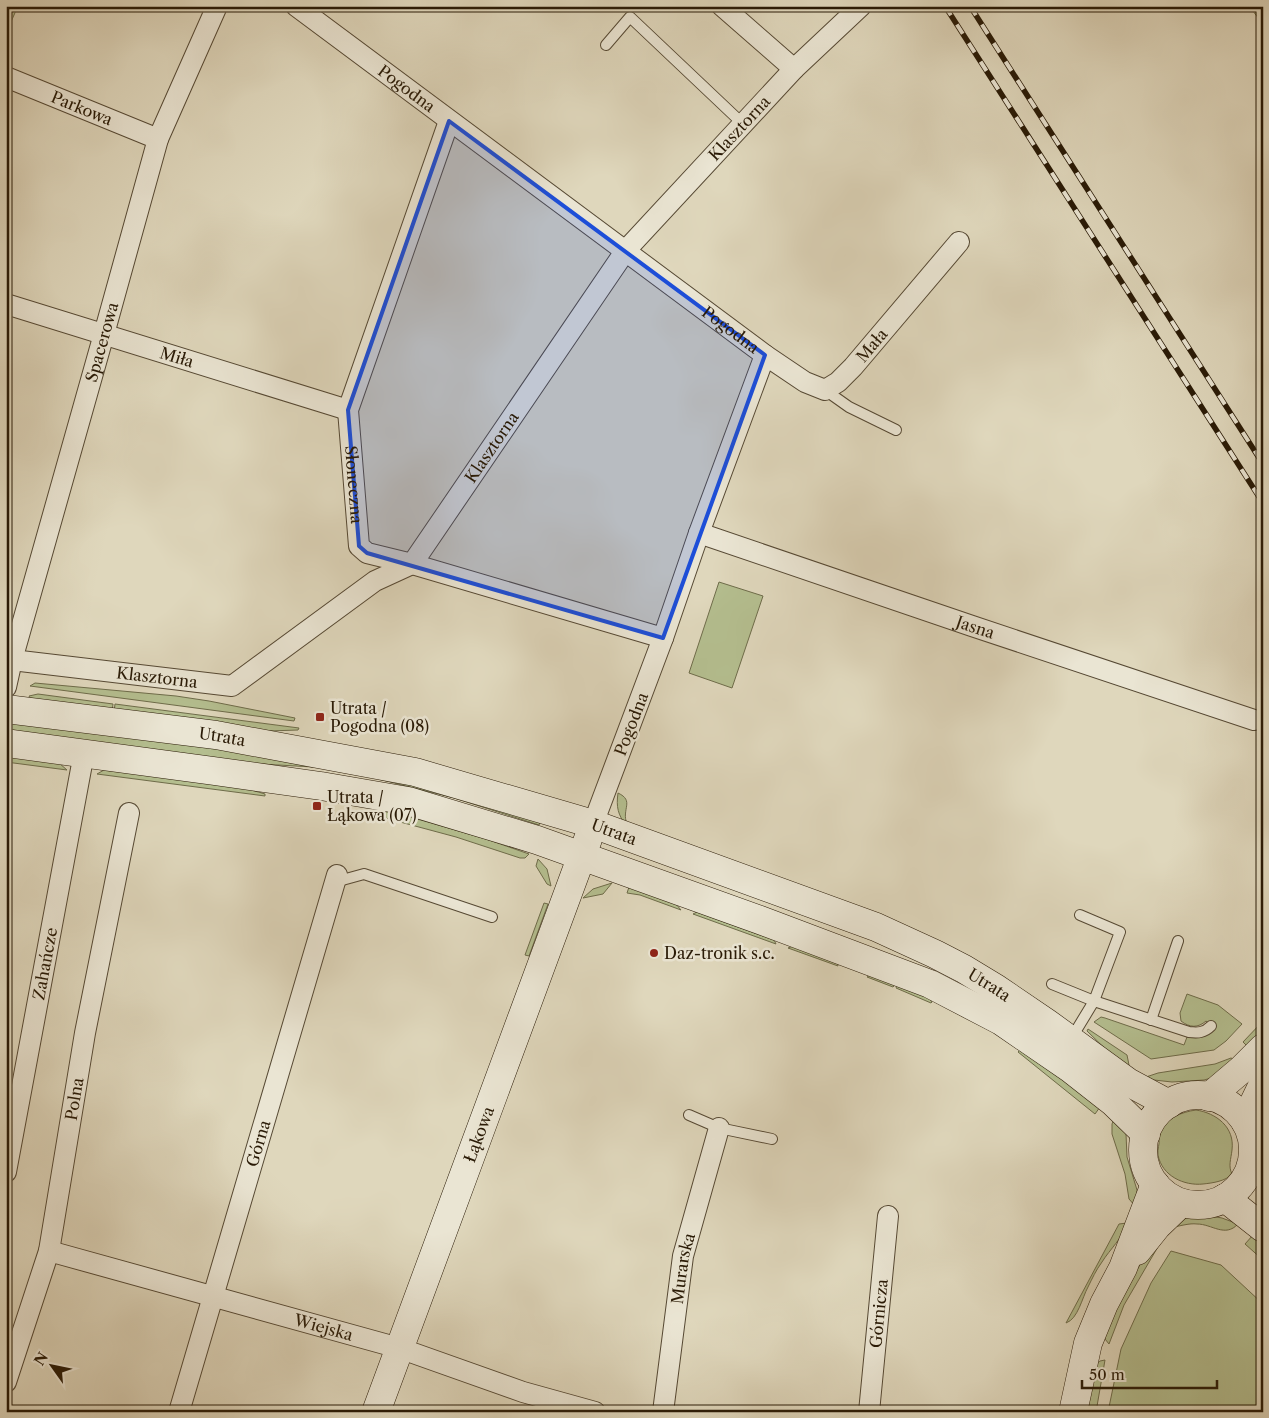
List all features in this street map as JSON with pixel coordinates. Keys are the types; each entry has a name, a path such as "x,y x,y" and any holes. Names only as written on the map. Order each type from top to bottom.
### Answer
{"main road":[{"name":"Utrata","path":"6,709 216,735 416,772 593,824 825,908 909,941 981,979 1128,1082 1169,1104"},
{"name":"Utrata","path":"6,743 322,786 408,801 581,855 930,984 1001,1022 1071,1069 1113,1102 1146,1134"},
{"name":"Łąkowa","path":"376,1412 593,824"},
{"path":"1209,1097 1263,1048"},
{"path":"1245,1121 1263,1084"},
{"path":"1201,1095 1218,1099 1227,1104 1245,1121 1250,1131 1253,1145 1252,1160 1255,1183 1242,1184 1225,1198 1210,1204 1181,1203 1166,1195 1155,1184 1146,1169 1143,1152 1146,1134 1151,1122 1169,1104 1184,1097 1201,1095"},
{"path":"1073,1412 1088,1343 1104,1304 1123,1268 1155,1184"},
{"path":"1225,1198 1263,1228"},
{"path":"1123,1268 1157,1226 1181,1203"}],"street":[{"name":"Spacerowa","path":"6,687 158,139 217,6"},
{"name":"Pogodna","path":"296,6 765,355 699,533 663,638 593,824"},
{"path":"722,6 794,70"},
{"name":"Klasztorna","path":"12,660 232,686 375,581 412,564 626,250 794,70 861,6"},
{"name":"Parkowa","path":"6,77 158,139"},
{"name":"Słoneczna","path":"449,121 348,410 359,546 368,553 412,564 663,638"},
{"name":"Mała","path":"825,390 838,382 853,367 959,242"},
{"name":"Miła","path":"6,304 348,410"},
{"path":"765,355 805,382 825,390"},
{"name":"Jasna","path":"699,533 1254,720"},
{"name":"Zahańcze","path":"6,1172 84,753"},
{"name":"Polna","path":"6,1382 49,1251 85,1033 129,813"},
{"name":"Górna","path":"179,1412 336,879"},
{"name":"Murarska","path":"663,1412 683,1256 719,1128"},
{"name":"Górnicza","path":"869,1412 888,1216"},
{"name":"Wiejska","path":"49,1251 399,1348 523,1392 595,1412"}],"lane":[{"path":"606,45 630,17 743,124"},
{"path":"825,390 849,408 896,430"},
{"path":"336,879 364,874 492,917"},
{"path":"1070,1040 1094,1001 1120,932 1080,916"},
{"path":"1151,1020 1178,940"},
{"path":"1052,984 1094,1001 1196,1033 1207,1030 1211,1026"},
{"path":"689,1115 719,1128 772,1139"}],"highlighted area":[{"path":"449,121 765,355 663,638 367,553 359,546 348,410"}],"green space":[{"path":"6,6 18,6 6,33"},
{"path":"1249,6 1263,6 1263,24"},
{"path":"719,582 763,596 732,688 689,673"},
{"path":"35,683 176,696 295,718 294,721 30,686"},
{"path":"38,694 113,704 112,712 30,698 29,696"},
{"path":"115,704 299,728 298,730 268,731 114,712"},
{"path":"6,719 195,744 313,767 243,763 6,733"},
{"path":"6,755 59,763 67,770 6,762"},
{"path":"104,770 238,786 265,794 265,796 97,774"},
{"path":"378,774 541,820 539,825 454,798 378,779"},
{"path":"618,793 627,802 626,825 618,810"},
{"path":"363,811 389,812 407,816 486,839 529,854 525,858 520,858 456,837"},
{"path":"538,859 547,869 551,886 547,884 536,866"},
{"path":"612,883 603,894 583,898 593,889"},
{"path":"629,887 675,903 681,910 640,895 627,893"},
{"path":"544,903 548,904 529,956 525,955"},
{"path":"697,912 774,940 776,944 693,914"},
{"path":"793,946 838,964 838,966 788,948"},
{"path":"871,974 894,981 922,994 932,1002 896,988 897,986 895,985 893,987 867,977"},
{"path":"1187,994 1218,1005 1242,1024 1226,1041 1214,1050 1151,1059 1094,1022 1101,1017 1105,1018 1184,1045 1187,1037 1202,1037 1215,1028 1206,1021 1194,1026 1181,1021 1180,1013"},
{"path":"1263,1021 1263,1031 1248,1047 1243,1042"},
{"path":"1088,1029 1127,1055 1129,1065 1126,1069 1087,1031"},
{"path":"1023,1050 1100,1107 1095,1114 1018,1052"},
{"path":"1231,1058 1236,1060 1215,1077 1204,1080 1172,1082 1146,1077 1158,1073 1215,1064"},
{"path":"1196,1110 1210,1114 1223,1122 1230,1134 1232,1142 1230,1165 1232,1174 1223,1180 1203,1184 1181,1181 1169,1174 1160,1162 1158,1153 1159,1138 1156,1127 1175,1116"},
{"path":"1115,1117 1126,1134 1127,1157 1137,1190 1136,1207 1129,1199 1125,1174 1112,1134 1112,1124"},
{"path":"1211,1216 1238,1224 1228,1230 1194,1224 1173,1227 1184,1217"},
{"path":"1127,1223 1119,1239 1096,1271 1077,1313 1066,1323 1119,1224"},
{"path":"1253,1235 1263,1243 1263,1260 1245,1244"},
{"path":"1159,1245 1124,1305 1109,1344 1105,1339 1105,1333 1129,1283 1143,1260"},
{"path":"1171,1251 1221,1265 1263,1304 1263,1412 1108,1412 1121,1349 1151,1283"},
{"path":"1105,1360 1096,1412 1083,1412 1093,1366"}],"railway":[{"path":"945,6 1263,503"},
{"path":"970,6 1263,464"}],"place":[{"name":"Utrata / Pogodna (08)","path":"320,717"},
{"name":"Utrata / Łąkowa (07)","path":"317,806"},
{"name":"Daz-tronik s.c.","path":"654,953"}]}
